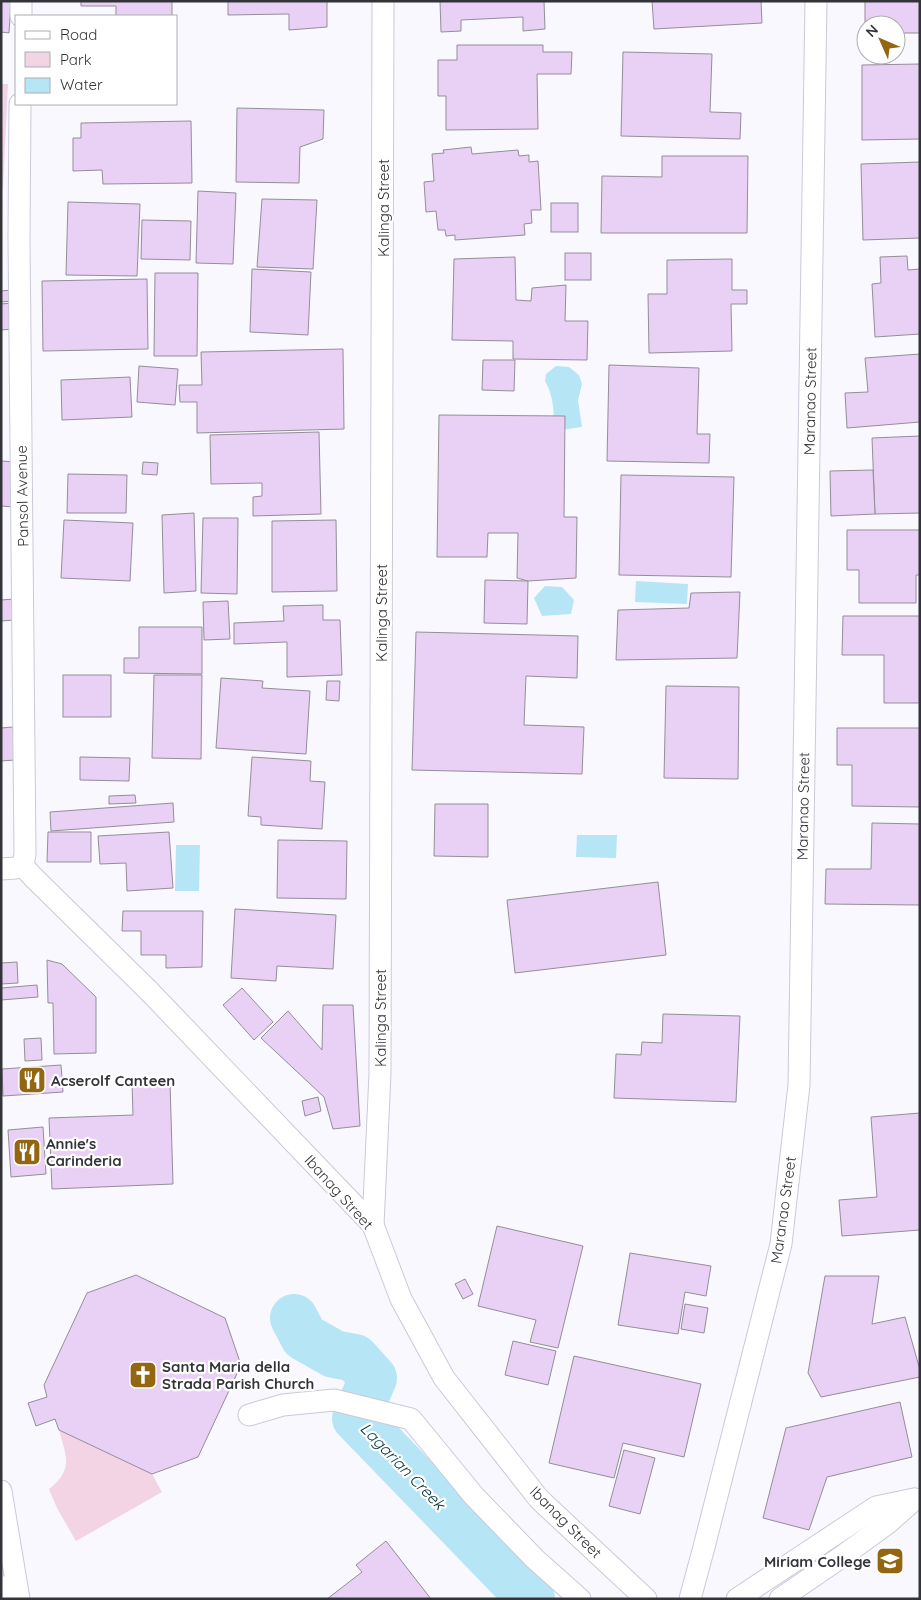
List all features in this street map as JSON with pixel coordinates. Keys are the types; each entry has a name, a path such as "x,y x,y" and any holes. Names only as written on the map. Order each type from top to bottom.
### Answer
{"main road":[{"path":"1,1590 10,1599"}],"street":[{"path":"21,1 21,15"},
{"name":"Kalinga Street","path":"373,1225 380,1064 383,1"},
{"name":"Maranao Street","path":"690,1599 781,1244 799,1085 816,1"},
{"name":"Pansol Avenue","path":"20,105 19,238 25,854 23,866"},
{"path":"1,869 23,866"},
{"name":"Ibanag Street","path":"23,866 149,991 373,1225 401,1299 444,1378 539,1499 646,1599"},
{"path":"249,1415 283,1406 334,1400 411,1419 474,1496 536,1559 580,1599"},
{"path":"1,1491 19,1599"},
{"path":"737,1599 876,1507 917,1498"},
{"path":"780,1599 881,1528 917,1498"}],"green space":[{"path":"1,84 8,84 3,188 1,188"},
{"path":"59,1430 152,1474 162,1492 76,1541 57,1508 49,1489 57,1482 65,1469 66,1455"}],"water":[{"path":"556,366 569,367 579,375 582,384 578,400 582,427 554,431 552,399 545,381 546,374"},
{"path":"636,581 688,584 687,604 635,602"},
{"path":"545,586 562,587 574,600 571,614 542,616 534,598"},
{"path":"577,835 617,835 616,858 576,857"},
{"path":"176,845 200,845 199,891 175,891"}],"building":[{"path":"1,1 11,1 9,33 1,32"},
{"path":"81,1 172,1 172,15 116,15 116,6 81,6"},
{"path":"228,1 327,1 327,27 289,30 289,14 228,15"},
{"path":"440,1 544,1 545,29 523,31 523,17 461,20 461,31 441,32"},
{"path":"652,1 761,1 762,23 654,29"},
{"path":"865,1 920,1 920,33 906,33 906,15 865,15"},
{"path":"457,45 543,45 543,52 572,52 571,74 537,74 538,129 446,130 446,96 438,96 438,60 457,60"},
{"path":"623,52 712,54 710,112 741,113 740,139 621,136"},
{"path":"920,64 920,139 862,140 862,65"},
{"path":"237,108 324,110 323,139 300,147 299,183 236,182"},
{"path":"191,121 192,183 103,184 102,170 73,171 73,138 81,138 81,123"},
{"path":"471,147 472,154 518,150 519,156 529,155 529,162 538,161 541,210 531,210 532,223 524,224 525,235 455,240 455,235 446,236 445,230 438,230 436,211 426,212 424,182 434,181 432,154 444,153 443,150"},
{"path":"662,156 748,156 747,233 601,233 602,176 662,177"},
{"path":"920,162 920,238 863,240 861,164"},
{"path":"198,191 236,193 233,264 196,263"},
{"path":"262,199 317,200 313,269 257,267"},
{"path":"68,202 140,204 137,276 66,275"},
{"path":"551,203 578,203 578,232 551,232"},
{"path":"142,220 191,221 190,260 141,259"},
{"path":"565,253 591,253 591,280 565,280"},
{"path":"907,256 908,270 920,269 920,334 875,337 872,284 881,283 880,257"},
{"path":"515,257 516,300 531,301 532,288 566,285 565,321 588,321 587,360 513,359 513,341 452,340 454,259"},
{"path":"732,259 732,290 747,290 747,304 731,304 732,351 649,353 648,294 667,294 667,260"},
{"path":"252,269 311,272 308,335 250,332"},
{"path":"155,273 198,273 197,356 154,356"},
{"path":"147,279 148,349 43,351 42,281"},
{"path":"11,290 12,301 1,302 1,291"},
{"path":"12,303 13,329 1,330 1,304"},
{"path":"343,349 344,429 197,433 197,402 180,402 179,385 202,385 201,352"},
{"path":"920,354 920,422 847,428 845,393 868,392 865,358"},
{"path":"483,360 515,360 514,391 482,390"},
{"path":"609,365 699,368 697,434 710,434 709,463 607,461"},
{"path":"139,366 178,369 175,405 137,402"},
{"path":"130,377 132,417 62,420 61,380"},
{"path":"439,415 565,416 564,517 577,517 576,578 528,581 517,578 518,533 488,533 487,557 437,557"},
{"path":"319,432 321,514 253,516 253,497 262,496 262,483 211,484 210,435"},
{"path":"920,436 920,513 875,514 872,438"},
{"path":"1,461 16,462 14,507 1,506"},
{"path":"143,462 158,463 157,475 142,474"},
{"path":"873,470 875,514 831,516 830,471"},
{"path":"68,474 127,475 126,513 67,513"},
{"path":"621,475 734,477 731,577 619,575"},
{"path":"194,513 196,591 164,593 162,515"},
{"path":"203,518 238,518 237,594 201,593"},
{"path":"64,520 133,523 130,581 61,578"},
{"path":"336,520 337,591 272,592 272,521"},
{"path":"847,530 920,530 920,575 916,575 916,603 859,603 859,570 847,570"},
{"path":"485,580 528,581 527,624 484,623"},
{"path":"740,592 737,658 616,660 618,610 689,608 691,593"},
{"path":"14,599 15,620 1,621 1,600"},
{"path":"228,601 230,639 204,640 203,602"},
{"path":"323,605 323,620 340,620 342,675 287,677 287,642 234,644 234,623 284,621 283,606"},
{"path":"843,616 920,616 920,703 884,703 884,655 842,655"},
{"path":"139,627 202,627 202,674 124,673 124,658 139,658"},
{"path":"416,632 578,636 577,678 526,676 524,725 584,727 582,774 412,770"},
{"path":"63,675 111,675 111,717 63,717"},
{"path":"154,675 202,675 201,759 152,758"},
{"path":"221,678 263,681 262,688 310,691 306,754 216,748"},
{"path":"327,681 340,681 339,701 326,700"},
{"path":"666,686 739,687 738,779 664,778"},
{"path":"13,727 15,760 1,761 1,728"},
{"path":"837,728 920,728 920,807 852,806 852,765 837,765"},
{"path":"80,757 130,758 129,781 80,780"},
{"path":"252,757 311,761 310,781 325,782 322,829 261,825 261,817 248,816"},
{"path":"135,795 136,803 109,804 109,796"},
{"path":"173,803 174,822 51,831 50,812"},
{"path":"435,804 488,804 488,857 434,856"},
{"path":"872,823 920,824 920,905 825,904 826,869 871,869"},
{"path":"48,832 91,832 91,862 47,862"},
{"path":"169,832 173,888 127,891 126,863 100,864 98,836"},
{"path":"278,840 347,841 346,899 277,898"},
{"path":"658,882 666,955 515,973 507,900"},
{"path":"235,909 336,915 333,969 277,966 276,981 231,978"},
{"path":"123,911 203,911 202,967 166,968 166,955 141,955 141,931 122,931"},
{"path":"47,960 62,964 96,997 96,1053 54,1054 53,1003 48,1003"},
{"path":"17,962 18,983 1,984 1,963"},
{"path":"37,985 38,997 1,1000 1,988"},
{"path":"242,988 273,1022 254,1040 223,1005"},
{"path":"323,1005 353,1005 360,1126 333,1129 324,1097 261,1038 288,1011 322,1050"},
{"path":"663,1014 740,1016 736,1102 614,1098 616,1054 641,1055 642,1042 662,1043"},
{"path":"41,1038 42,1060 25,1061 24,1039"},
{"name":"Acserolf Canteen","path":"61,1065 63,1092 3,1096 2,1069"},
{"path":"170,1082 173,1184 52,1189 49,1118 133,1115 132,1083"},
{"path":"318,1097 321,1111 305,1116 302,1101"},
{"path":"920,1113 920,1230 842,1236 839,1200 877,1197 871,1117"},
{"name":"Annie's Carinderia","path":"43,1127 46,1174 11,1177 8,1130"},
{"path":"497,1226 583,1246 558,1348 530,1342 536,1320 478,1306"},
{"path":"630,1253 711,1266 706,1296 685,1292 678,1334 618,1325"},
{"name":"Santa Maria della Strada Parish Church","path":"136,1275 225,1318 241,1365 198,1457 152,1474 59,1430 55,1419 36,1426 28,1403 47,1397 44,1385 87,1293"},
{"path":"825,1276 879,1276 872,1324 905,1317 920,1370 920,1377 821,1397 808,1373"},
{"path":"465,1279 473,1294 463,1299 455,1284"},
{"path":"685,1304 708,1308 704,1333 681,1329"},
{"path":"513,1341 556,1351 548,1385 505,1375"},
{"path":"574,1356 701,1384 684,1457 623,1443 614,1478 549,1463"},
{"path":"900,1402 912,1457 827,1477 809,1530 763,1518 786,1428"},
{"path":"624,1450 655,1458 640,1514 609,1506"},
{"path":"386,1541 431,1599 327,1599 362,1572 356,1565"}],"waterway":[{"name":"Lagarian Creek","path":"294,1318 304,1337 334,1354 355,1358 373,1378 356,1418 531,1599"}],"place":[{"name":"Acserolf Canteen","path":"32,1080"},
{"name":"Annie's Carinderia","path":"27,1152"},
{"name":"Santa Maria della Strada Parish Church","path":"143,1375"},
{"name":"Miriam College","path":"890,1561"}]}
